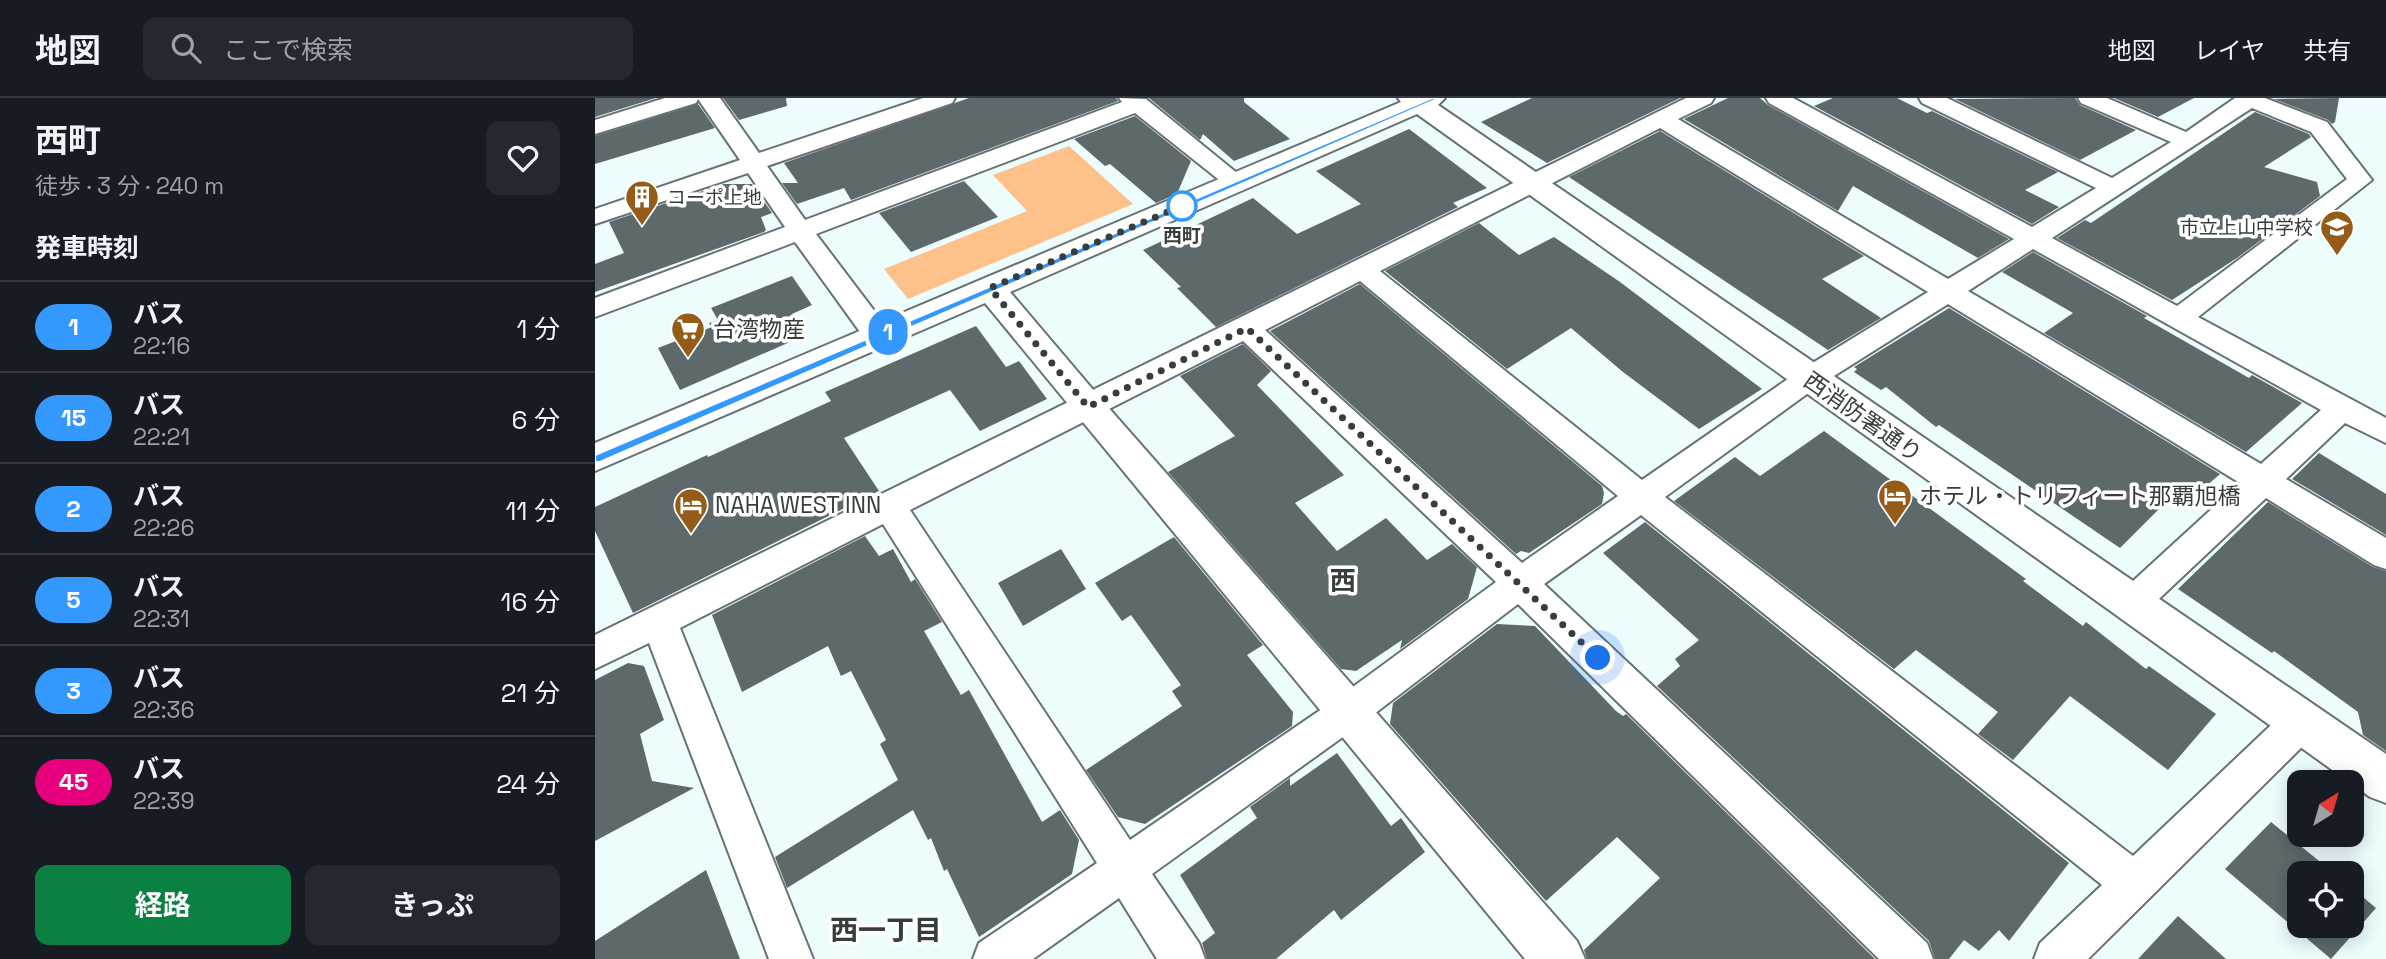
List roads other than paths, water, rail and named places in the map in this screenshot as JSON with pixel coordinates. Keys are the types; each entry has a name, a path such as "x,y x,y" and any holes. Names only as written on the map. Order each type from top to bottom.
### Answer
{"street":[{"path":"595,127 688,98"},
{"path":"709,98 800,232 878,336"},
{"path":"595,217 944,98"},
{"path":"595,653 1703,98"},
{"path":"1777,98 2386,432"},
{"path":"1930,98 2112,187"},
{"path":"2089,98 2188,141"},
{"path":"995,959 1348,712 1520,583 1808,379 2188,141 2249,99 2319,127 2360,180 2179,318"},
{"path":"595,458 1421,100"},
{"name":"西消防署通り","path":"1421,100 1533,185 2386,781"},
{"path":"595,308 800,232 1134,101 1236,182"},
{"path":"1661,119 2386,555"},
{"path":"1361,269 1642,496 2133,883"},
{"path":"990,288 1088,407 1559,959"},
{"path":"1247,328 1520,583 1911,959"},
{"path":"2132,603 2342,408"},
{"path":"890,507 1183,959"},
{"path":"659,621 791,959"},
{"path":"2056,959 2302,721"}],"place":[{"name":"西町","path":"1182,206"},
{"name":"コーポ上地","path":"642,227"},
{"name":"市立上山中学校","path":"2337,257"},
{"name":"台湾物産","path":"688,359"},
{"name":"ホテル・トリフィート那覇旭橋","path":"1895,526"},
{"name":"NAHA WEST INN","path":"691,535"}],"district":[{"name":"西","path":"1343,581"},
{"name":"西一丁目","path":"886,930"}]}
